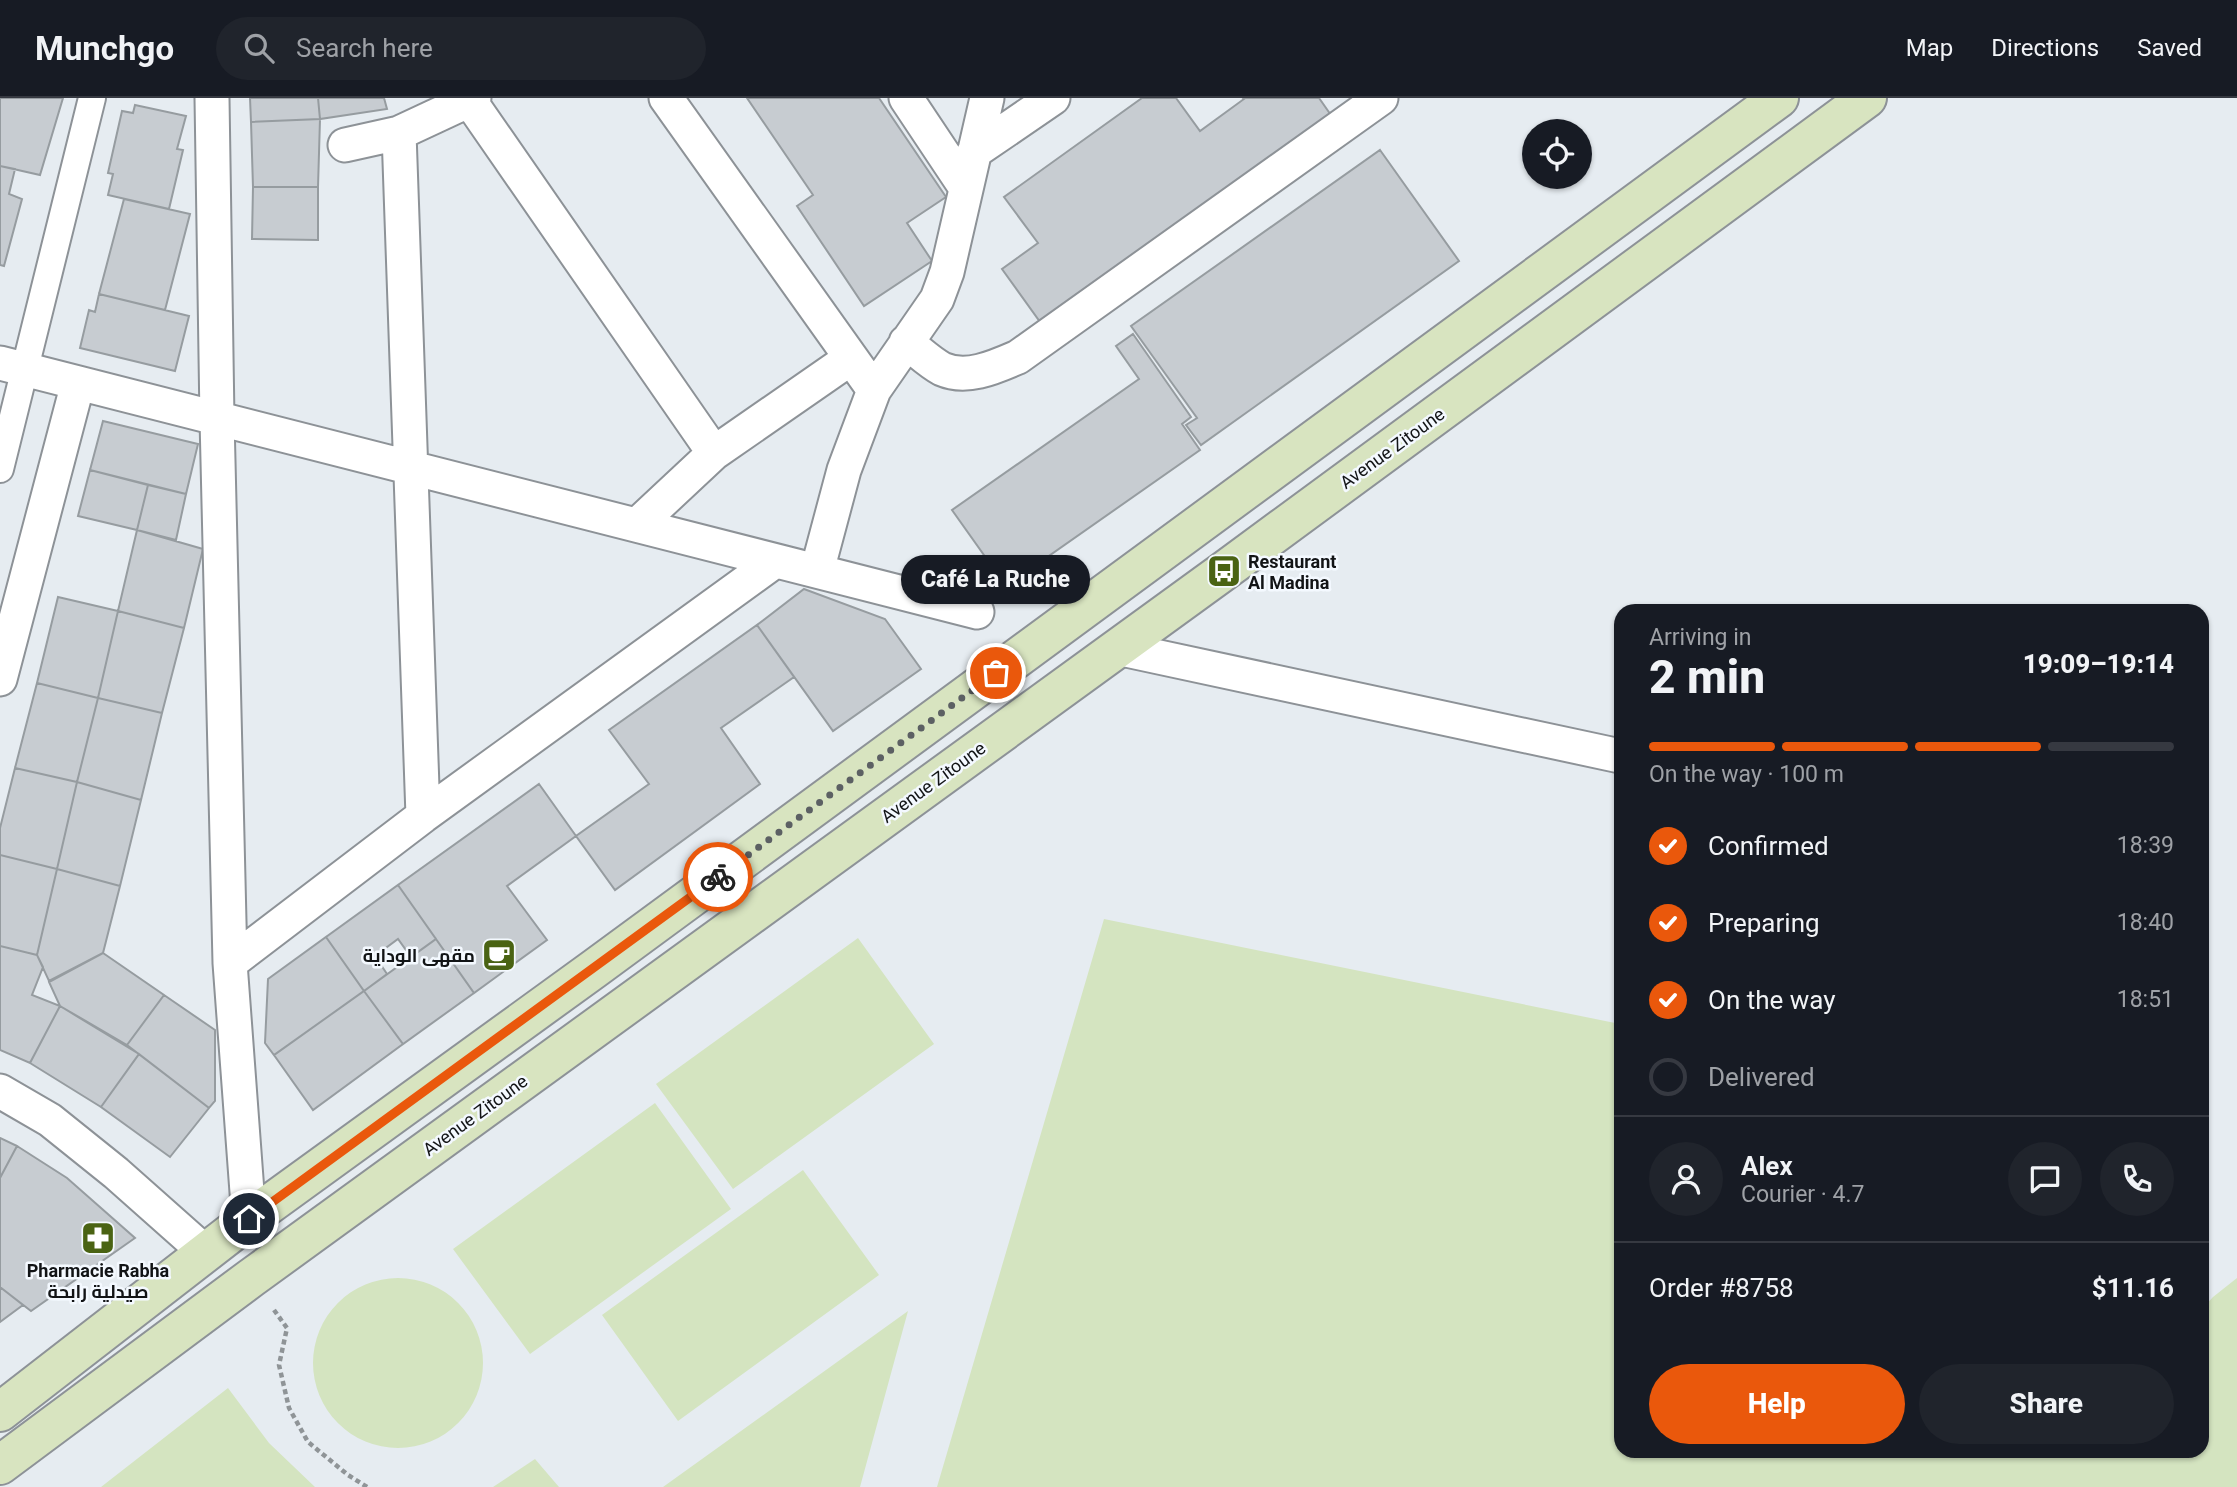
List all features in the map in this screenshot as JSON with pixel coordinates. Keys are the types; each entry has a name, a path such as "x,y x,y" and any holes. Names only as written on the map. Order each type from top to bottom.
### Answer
{"main road":[{"path":"0,1412 249,1219 594,969 1779,98"},
{"name":"Avenue Zitoune","path":"0,1465 251,1278 1867,98"}],"street":[{"path":"0,469 13,366 92,98"},
{"path":"212,98 230,963 249,1219"},
{"path":"666,98 874,390"},
{"path":"906,98 966,188"},
{"path":"817,571 844,470 874,390 937,299 947,271 987,98"},
{"path":"974,152 1053,98"},
{"path":"906,342 942,369 961,373 988,370 1017,357 1381,98"},
{"path":"345,145 399,133 472,99 714,453"},
{"path":"399,133 423,816"},
{"path":"638,525 714,453 851,358"},
{"path":"13,366 977,612"},
{"path":"0,679 78,383"},
{"path":"230,963 423,816 775,561"},
{"path":"1117,648 1614,755"},
{"path":"0,1091 50,1120 116,1173 205,1252"}],"path":[{"path":"251,1278 287,1328 279,1365 289,1408 308,1442 367,1487"}],"green space":[{"path":"1104,919 1614,1023 1614,1458 2209,1458 2209,1301 2237,1278 2237,1487 937,1487"},
{"path":"858,938 934,1044 733,1189 656,1084"},
{"path":"655,1103 731,1209 530,1354 453,1249"},
{"path":"803,1170 879,1275 678,1421 602,1315"},
{"path":"398,1278 431,1284 458,1303 477,1330 483,1363 477,1396 458,1423 431,1442 398,1448 365,1442 338,1423 319,1396 313,1363 319,1330 338,1303 365,1284"},
{"path":"908,1311 860,1487 663,1487"},
{"path":"228,1388 269,1443 315,1487 101,1487"},
{"path":"535,1459 559,1487 493,1487"}],"building":[{"path":"0,98 63,98 40,175 0,166"},
{"path":"250,98 318,98 320,119 251,122"},
{"path":"318,98 384,98 387,109 320,119"},
{"path":"747,98 879,98 946,197 907,223 932,261 864,306 797,206 813,195"},
{"path":"1142,98 1176,98 1200,131 1243,98 1319,98 1333,118 1043,326 1002,269 1038,243 1004,197"},
{"path":"135,105 186,116 177,149 183,150 169,209 108,195 113,174 108,173 122,111 133,113"},
{"path":"320,119 318,187 253,187 251,122"},
{"path":"1380,150 1459,261 1201,445 1186,425 1197,418 1131,326"},
{"path":"0,166 15,169 9,194 22,199 4,266 0,265"},
{"path":"253,187 318,187 318,240 252,239"},
{"path":"124,199 190,214 165,310 99,294"},
{"path":"99,294 189,316 175,371 80,348 89,310 95,312"},
{"path":"1133,334 1191,417 1182,424 1200,450 1006,586 952,510 1139,379 1116,346"},
{"path":"103,421 198,444 186,494 90,470"},
{"path":"90,470 148,485 137,530 78,516"},
{"path":"148,485 186,494 176,540 137,530"},
{"path":"137,530 203,549 184,628 118,611"},
{"path":"804,589 885,619 921,669 833,731 757,625"},
{"path":"58,597 118,611 98,698 37,683"},
{"path":"118,611 184,628 162,713 98,698"},
{"path":"757,625 794,677 721,728 760,784 615,890 576,836 649,784 609,730"},
{"path":"37,683 98,698 77,782 15,768"},
{"path":"98,698 162,713 141,800 77,782"},
{"path":"15,768 77,782 57,869 0,855 0,828"},
{"path":"77,782 141,800 120,886 57,869"},
{"path":"539,784 576,836 507,886 547,940 474,993 398,885"},
{"path":"0,855 57,869 37,955 0,946"},
{"path":"57,869 120,886 103,953 49,981 37,955"},
{"path":"398,885 436,939 411,957 398,939 375,956 387,974 364,991 326,937"},
{"path":"326,937 364,991 274,1055 265,1043 268,979"},
{"path":"436,939 474,993 403,1044 364,991"},
{"path":"0,946 37,955 43,967 32,995 60,1006 30,1063 0,1050"},
{"path":"103,953 164,995 127,1045 60,1006 49,982"},
{"path":"364,991 403,1044 313,1110 274,1055"},
{"path":"164,995 215,1030 215,1101 209,1108 127,1045"},
{"path":"60,1006 139,1054 101,1107 30,1063"},
{"path":"139,1054 209,1108 170,1157 101,1107"},
{"path":"0,1138 17,1146 0,1178"},
{"path":"17,1146 67,1178 135,1238 31,1311 0,1287 0,1178"},
{"path":"0,1287 23,1305 0,1322"}],"way so far":[{"path":"718,877 996,673"}],"place":[{"name":"Restaurant Al Madina","path":"1224,571"},
{"name":"Café La Ruche","path":"996,673"},
{"name":"مقهى الوداية","path":"499,955"},
{"name":"Pharmacie Rabha صيدلية رابحة","path":"98,1238"}],"route":[{"path":"249,1219 718,877"}]}
